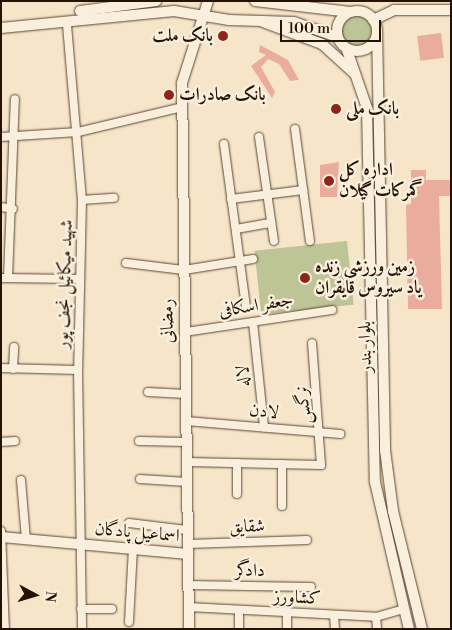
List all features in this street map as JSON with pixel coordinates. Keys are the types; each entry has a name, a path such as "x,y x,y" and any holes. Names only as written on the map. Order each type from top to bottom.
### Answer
{"main road":[{"path":"1,22 156,1"},
{"name":"رمضانی","path":"189,629 182,107 184,74 205,17 208,1"},
{"path":"1,28 160,11 205,17 294,22 337,37 347,50 368,49 378,30 373,20 366,13 255,1"},
{"path":"373,20 394,10 451,10"},
{"path":"337,37 339,22 350,12"},
{"path":"263,21 322,44 359,78"},
{"name":"بلوار بندر","path":"378,30 382,292 388,480 422,629"},
{"name":"بلوار بندر","path":"347,50 359,78 367,108 375,482 409,629"},
{"path":"370,293 382,292"},
{"name":"اسماعیل پادگان","path":"2,537 133,549 188,549"}],"street":[{"name":"شهید میکائیل نجف پور","path":"67,25 78,132 82,200 78,279 78,370 83,545 82,629"},
{"path":"15,99 17,136 5,278 78,279"},
{"path":"1,137 78,132 182,107"},
{"path":"295,129 310,241"},
{"path":"259,138 274,241"},
{"path":"224,144 246,307"},
{"path":"231,199 303,190"},
{"path":"82,200 114,198"},
{"path":"1,207 12,209"},
{"path":"236,229 271,224"},
{"path":"126,263 184,270 253,259"},
{"name":"جعفر اسکافی","path":"185,332 332,310"},
{"name":"لاله","path":"253,322 264,427"},
{"name":"نرگس","path":"282,464 321,465 322,432 312,343"},
{"path":"13,368 14,347"},
{"path":"1,368 78,370"},
{"path":"148,392 186,394"},
{"name":"لادن","path":"186,421 340,434"},
{"path":"1,442 15,441"},
{"path":"139,441 186,442"},
{"path":"186,462 282,464 282,506"},
{"path":"237,463 237,494"},
{"path":"140,479 187,482"},
{"path":"21,480 26,539"},
{"path":"129,523 188,530"},
{"path":"1,531 5,629"},
{"name":"شقایق","path":"188,549 307,540"},
{"path":"129,622 133,549"},
{"name":"دادگر","path":"188,585 311,587"},
{"name":"کشاورز","path":"188,607 376,617 404,609"},
{"path":"82,609 112,609"},
{"path":"239,610 239,629"},
{"path":"287,612 287,629"},
{"path":"334,614 334,629"},
{"path":"376,617 377,629"}],"green space":[{"path":"357,15 364,16 369,20 373,25 373,39 369,44 364,48 357,49 350,48 345,44 341,39 340,32 341,25 345,20 350,16"},
{"name":"زمین ورزشی زنده یاد سیروس قایقران","path":"347,241 354,305 261,314 255,251"}],"building":[{"path":"441,33 444,58 420,61 417,36"},
{"path":"260,45 288,60 299,80 290,81 279,64 268,59 261,67 275,92 272,98 251,66 266,55 259,52"},
{"name":"اداره کل گمرکات گیلان","path":"339,162 337,197 320,197 320,165"},
{"path":"411,170 426,170 426,180 451,180 451,196 439,196 442,309 408,309 406,205 411,204"}],"place":[{"name":"بانک ملت","path":"223,36"},
{"name":"بانک صادرات","path":"169,95"},
{"name":"بانک ملی","path":"336,109"},
{"name":"اداره کل گمرکات گیلان","path":"329,181"},
{"name":"زمین ورزشی زنده یاد سیروس قایقران","path":"305,278"}]}
